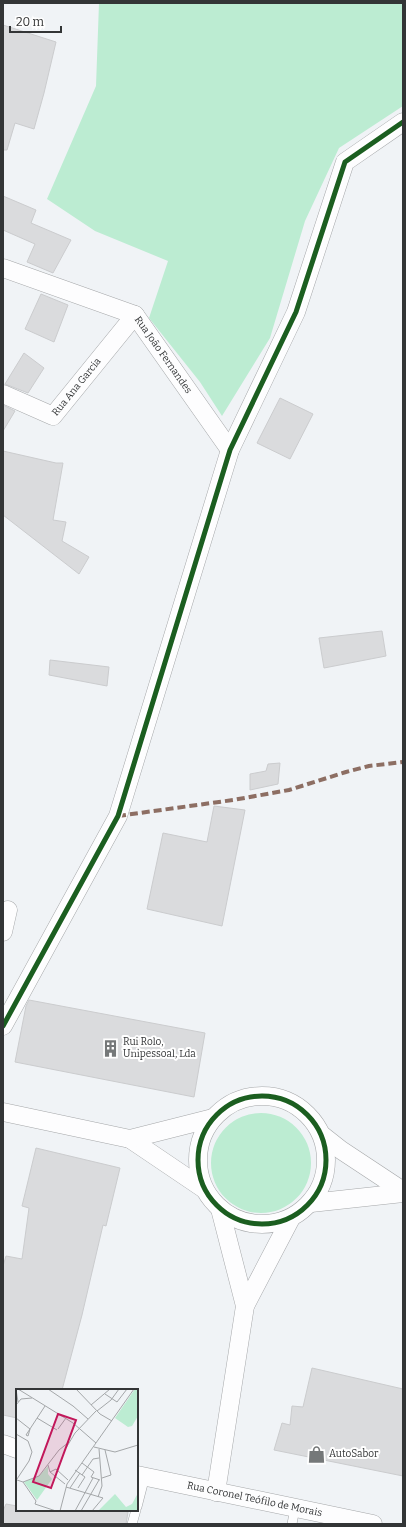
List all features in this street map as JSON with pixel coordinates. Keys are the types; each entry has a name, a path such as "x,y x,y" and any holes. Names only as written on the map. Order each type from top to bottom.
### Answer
{"street":[{"path":"3,1026 118,816 230,450 296,312 345,162 403,122"},
{"name":"Rua João Fernandes","path":"3,268 135,315 230,450"},
{"name":"Rua Ana Garcia","path":"3,394 53,416 135,315"},
{"path":"3,932 8,910"},
{"path":"322,1135 327,1156 326,1173 321,1189 311,1203 302,1212 291,1218 273,1224 254,1224 236,1220 220,1209 211,1200 204,1189 198,1171 198,1152 203,1134 213,1118 230,1104 251,1097 272,1096 293,1103 310,1117 322,1135 341,1150 403,1192"},
{"path":"3,1112 130,1139 204,1189"},
{"path":"130,1139 213,1118"},
{"path":"311,1203 403,1192"},
{"path":"220,1209 244,1306"},
{"path":"216,1492 244,1306 291,1218"},
{"path":"3,1444 16,1448"},
{"name":"Rua Coronel Teófilo de Morais","path":"141,1476 216,1492 293,1516 373,1524"}],"lane":[{"path":"138,1499 141,1476"},
{"path":"132,1524 136,1511"}],"green space":[{"path":"99,3 403,3 403,106 339,148 305,221 270,338 222,416 200,382 149,318 168,261 95,231 47,199 96,86"},
{"path":"261,1113 280,1117 297,1127 307,1144 311,1163 307,1182 297,1199 280,1209 261,1213 242,1209 225,1199 215,1182 211,1163 215,1144 225,1127 242,1117"}],"building":[{"path":"3,25 56,42 34,129 15,123 7,150 3,150"},
{"path":"3,196 36,210 31,223 71,240 53,273 27,262 35,244 3,230"},
{"path":"41,294 68,305 54,342 25,329"},
{"path":"24,353 44,368 28,393 5,384"},
{"path":"280,398 313,414 290,459 257,443"},
{"path":"3,405 15,411 3,431"},
{"path":"3,451 56,463 63,463 53,520 66,522 62,541 89,557 79,574 3,515"},
{"path":"382,631 386,656 324,668 319,638"},
{"path":"50,660 109,667 107,686 49,675"},
{"path":"280,763 278,784 250,790 250,774 266,771 268,764"},
{"path":"214,806 245,810 222,926 147,909 163,833 207,842"},
{"name":"Rui Rolo, Unipessoal, Lda","path":"29,1000 205,1033 194,1097 15,1062 26,1006"},
{"path":"36,1148 120,1168 106,1226 103,1225 82,1315 62,1389 16,1389 16,1418 3,1415 3,1266 6,1256 22,1259 29,1208 22,1206"},
{"path":"312,1368 403,1389 403,1476 274,1450 282,1423 290,1425 292,1406 303,1407"},
{"path":"6,1504 16,1506 16,1511 128,1512 126,1524 3,1524 3,1511"}],"marked path":[{"path":"118,816 233,800 289,790 369,766 403,762"}],"cycle path":[{"path":"3,1026 118,816 230,450 296,312 345,162 403,122"},
{"path":"268,1096 281,1098 292,1103 303,1110 312,1119 324,1141 326,1160 324,1179 319,1190 312,1201 303,1210 281,1222 256,1224 243,1222 232,1217 221,1210 212,1201 200,1179 198,1154 200,1141 205,1130 212,1119 221,1110 243,1098 268,1096"}],"place":[{"name":"Rui Rolo, Unipessoal, Lda","path":"110,1048"},
{"name":"AutoSabor","path":"316,1454"}]}
